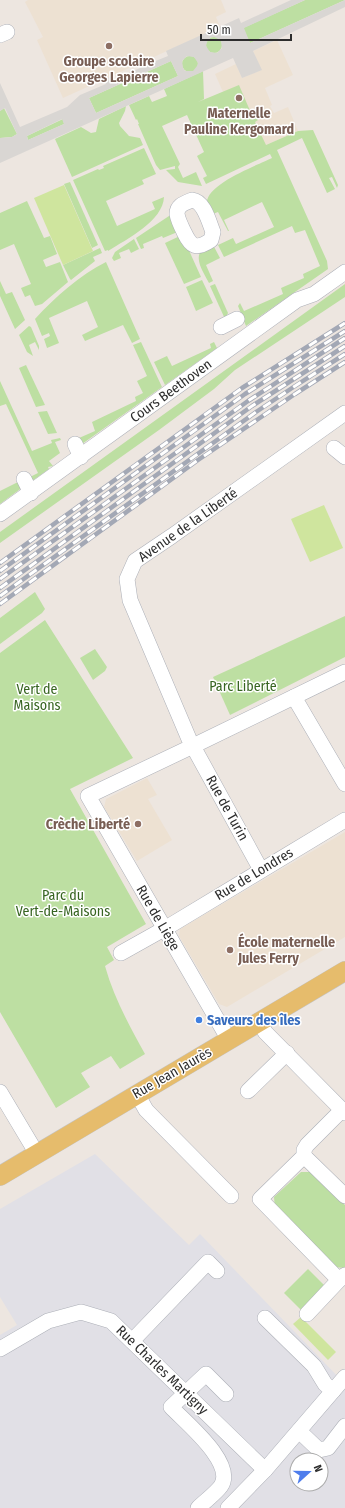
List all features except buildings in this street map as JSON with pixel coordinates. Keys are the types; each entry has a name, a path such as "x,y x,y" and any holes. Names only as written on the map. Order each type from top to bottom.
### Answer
{"main road":[{"name":"Rue Jean Jaurès","path":"0,1176 345,971"}],"street":[{"name":"Cours Beethoven","path":"0,514 31,493 78,450 300,299 314,294 345,272"},
{"path":"221,327 238,319"},
{"name":"Avenue de la Liberté","path":"193,746 179,718 130,600 127,579 135,561 345,413"},
{"path":"24,479 31,493"},
{"path":"193,746 345,672"},
{"path":"294,697 345,784"},
{"name":"Rue de Liège","path":"193,746 88,796 229,1040"},
{"name":"Rue de Turin","path":"193,746 261,870"},
{"name":"Rue de Londres","path":"121,953 164,929 345,820"},
{"path":"260,1022 265,1032 344,1112 307,1145 304,1150 304,1156 260,1199 342,1277 307,1314"},
{"path":"248,1091 287,1053"},
{"path":"0,1092 36,1154"},
{"path":"137,1094 146,1110 232,1196"},
{"path":"304,1156 345,1196"},
{"path":"132,1341 208,1262 217,1271"},
{"name":"Rue Charles Martigny","path":"0,1349 48,1321 81,1312 111,1321 265,1470"},
{"path":"265,1318 314,1366 325,1384 333,1391"},
{"path":"198,1508 221,1486 224,1473 215,1452 170,1407 206,1374 226,1394"},
{"path":"228,1508 265,1470 345,1377"},
{"path":"299,1431 319,1450 328,1448 345,1426"}],"shaded area":[{"name":"Groupe scolaire Georges Lapierre","path":"28,0 221,0 226,12 216,17 220,27 63,98 37,40 43,37 25,2"},
{"path":"291,0 305,0 244,28 250,43 345,0 345,7 253,51 262,70 242,78 233,58 0,163 0,138 12,137 17,134 5,108 0,111 0,83 20,127 67,107 80,95 106,84 104,80 113,75 115,79 147,65 145,61 151,58 153,62 168,56 166,51 239,18 241,23","holes":["211,37 215,37 221,41 222,48 217,53 210,52 206,46","187,56 194,57 198,63 193,71 185,71 182,61","171,61 178,76 96,113 89,98","62,119 64,124 28,140 27,136"]},
{"name":"Maternelle Pauline Kergomard","path":"277,40 293,75 265,88 272,105 270,106 274,113 288,107 298,131 266,145 192,105 223,92 215,74 236,64 242,78 261,70 253,51"},
{"name":"Crèche Liberté","path":"147,778 157,795 148,799 172,840 137,861 104,807 106,799"},
{"path":"345,832 345,937 227,1007 219,1004 179,936 180,929"},
{"path":"95,1154 189,1245 200,1234 345,1384 345,1508 0,1508 0,1335 17,1325 0,1297 0,1209"}],"green space":[{"path":"305,0 345,0 250,43 243,28"},
{"path":"214,37 220,39 222,45 220,51 214,53 208,51 206,45 208,39"},
{"path":"190,56 196,58 198,64 196,70 190,72 184,70 182,64 184,58"},
{"path":"171,61 178,76 96,113 89,98"},
{"path":"203,71 204,99 198,102 239,85 251,113 254,113 258,120 255,122 266,145 298,131 313,130 338,185 337,188 332,177 329,178 335,189 327,193 302,138 277,150 327,261 328,269 246,326 238,306 240,303 244,311 283,294 281,288 304,278 303,274 320,266 305,230 295,233 292,226 224,257 218,245 233,238 236,244 274,227 262,202 224,220 229,231 218,212 210,215 207,203 209,196 223,182 272,158 270,154 206,184 203,178 207,176 197,156 204,152 187,115 162,126 180,164 178,167 183,178 196,172 202,186 178,182 166,170 175,169 175,166 160,170 156,165 137,119 136,120 129,105 149,96 152,102 167,96 164,89"},
{"path":"126,106 119,123 120,126 129,136 140,138 143,145 72,177 55,139 81,127 91,133 96,132 99,119"},
{"path":"4,108 17,134 12,137 0,138 0,111"},
{"path":"63,119 64,124 28,140 27,136"},
{"path":"144,148 156,174 142,180 144,184 106,201 117,226 155,209 152,202 164,197 162,206 158,214 143,228 108,251 105,251 73,180 98,169 104,168 103,166"},
{"path":"70,182 98,245 92,248 64,184"},
{"path":"64,185 93,251 63,265 34,198"},
{"path":"27,201 44,238 50,236 57,254 43,260 46,267 60,262 68,282 42,304 35,306 30,295 25,297 21,288 31,284 14,244 0,250 0,213"},
{"path":"172,214 180,231 163,238 162,236 143,244 144,248 141,249 136,238"},
{"path":"182,235 201,277 184,284 165,243"},
{"path":"134,239 139,249 131,253 129,249 119,253 121,258 114,261 112,258 115,252"},
{"path":"212,243 220,258 206,265 213,281 209,283 199,263 199,255 202,250"},
{"path":"100,248 102,253 93,257 95,261 71,280 63,265"},
{"path":"106,262 140,339 132,343 123,325 85,341 82,335 98,327 87,301 49,318 59,343 47,348 44,339 50,336 49,333 42,336 35,319 68,287 96,267"},
{"path":"202,280 213,303 196,311 186,287"},
{"path":"0,281 6,294 12,292 25,320 15,329 0,296"},
{"path":"215,284 228,313 225,319 210,286"},
{"path":"345,284 345,297 235,370 214,389 159,430 0,543 0,532"},
{"path":"29,326 31,327 39,346 39,350 35,342 29,345 33,356 27,352 19,335"},
{"path":"141,342 162,387 82,444 79,438 95,431 92,422 136,401 135,397 143,393 137,381 147,376 133,345"},
{"path":"214,342 217,348 165,385 154,362 167,356 172,366 211,348 210,344"},
{"path":"26,365 45,405 36,407 19,368"},
{"path":"0,381 32,451 52,443 51,440 60,438 61,440 55,442 60,453 49,461 53,466 48,467 49,469 32,481 30,477 38,473 6,404 0,406"},
{"path":"47,411 57,433 48,434 38,412"},
{"path":"20,481 23,487 0,504 0,491"},
{"path":"324,505 343,548 310,562 291,519"},
{"path":"35,592 45,609 42,613 0,644 0,618"},
{"name":"Parc Liberté","path":"345,616 345,657 230,715 213,677"},
{"name":"Parc du Vert-de-Maisons","path":"45,620 133,758 70,789 146,924 107,947 114,960 105,966 117,1000 145,1054 120,1069 111,1056 81,1073 90,1087 56,1108 0,1012 0,653"},
{"path":"95,649 107,667 105,671 93,680 80,658"},
{"path":"301,1172 313,1172 345,1205 345,1268 333,1267 275,1209 274,1197"},
{"path":"308,1269 324,1285 301,1310 284,1293"},
{"path":"301,1317 336,1352 328,1360 293,1324"}],"railway":[{"path":"0,563 242,388 345,323"},
{"path":"0,571 245,394 345,331"},
{"path":"0,579 248,401 345,338"},
{"path":"0,588 252,406 345,346"},
{"path":"0,596 256,412 345,354"},
{"path":"0,604 198,460 345,362"}],"place":[{"name":"Groupe scolaire Georges Lapierre","path":"109,46"},
{"name":"Maternelle Pauline Kergomard","path":"239,98"},
{"name":"Crèche Liberté","path":"138,824"},
{"name":"École maternelle Jules Ferry","path":"230,950"},
{"name":"Saveurs des îles","path":"199,1020"}],"park label":[{"name":"Vert de Maisons","path":"37,698"}]}
